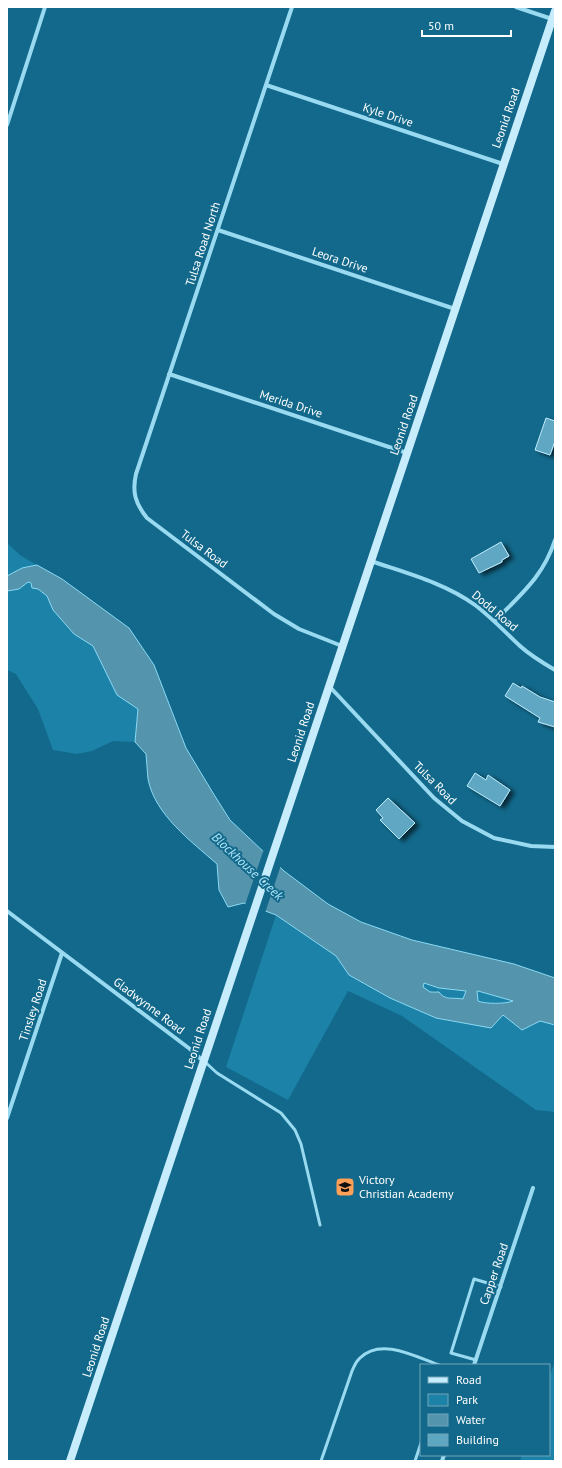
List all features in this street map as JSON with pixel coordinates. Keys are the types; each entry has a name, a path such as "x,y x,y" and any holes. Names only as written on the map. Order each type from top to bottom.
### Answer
{"street":[{"path":"7,125 45,7"},
{"name":"Tulsa Road North","path":"133,487 169,374 292,7"},
{"path":"516,7 554,15"},
{"name":"Leonid Road","path":"70,1461 554,15"},
{"name":"Kyle Drive","path":"266,85 504,164"},
{"name":"Leora Drive","path":"218,230 455,309"},
{"name":"Merida Drive","path":"169,374 407,453"},
{"name":"Tulsa Road","path":"133,487 139,508 147,518 274,614 299,629 342,646"},
{"path":"495,621 535,581 545,565 555,540"},
{"name":"Dodd Road","path":"371,562 434,583 474,604 495,621 520,646 555,670"},
{"name":"Tulsa Road","path":"329,686 434,798 462,821 494,838 531,846 555,848"},
{"name":"Gladwynne Road","path":"7,911 204,1061"},
{"name":"Tinsley Road","path":"7,1118 62,953"},
{"name":"Capper Road","path":"475,1363 533,1188"}],"lane":[{"name":"Gladwynne Road","path":"204,1061 217,1073 281,1113 295,1130 301,1144 320,1225"},
{"path":"475,1363 450,1353 474,1279 500,1287"},
{"path":"321,1461 352,1371 359,1358 377,1348 387,1348 436,1364"},
{"path":"415,1461 420,1446"}],"green space":[{"path":"7,543 20,555 37,565 22,568 7,576"},
{"path":"28,582 47,596 53,610 74,634 93,646 117,695 138,709 135,742 113,741 92,751 77,754 53,750 38,709 16,674 7,670 7,591 19,589"},
{"path":"276,915 336,956 349,975 390,998 436,1018 491,1028 503,1015 522,1030 540,1021 555,1025 555,1112 536,1110 402,1016 348,991 288,1100 226,1067"},
{"path":"424,983 439,988 466,991 463,1000 453,998 448,999 435,990 430,992 423,987"},
{"path":"477,991 514,1001 496,1003 481,1002 478,1001"},
{"path":"555,1361 555,1461 520,1461 522,1456 550,1456 550,1375"}],"water":[{"name":"Blockhouse Creek","path":"37,565 62,579 129,628 154,665 186,748 230,820 284,871 328,904 361,922 412,940 514,964 555,978 555,1025 540,1021 522,1030 503,1015 491,1028 436,1018 390,998 349,975 336,956 276,915 244,903 228,907 219,890 217,864 175,826 166,816 152,792 148,779 146,754 135,742 138,709 117,695 93,646 74,634 53,610 47,596 38,589 32,588 31,583 28,582 19,589 7,591 7,576 22,568","holes":["424,983 439,988 466,991 463,999 447,998 439,992 430,992 423,987","478,991 513,1001 501,1003 481,1002 478,1001"]}],"pier":[{"path":"264,849 281,865 265,913 245,905"}],"building":[{"path":"546,418 555,421 555,441 550,455 535,450"},
{"path":"501,542 509,556 502,560 502,562 479,573 471,559"},
{"path":"513,683 521,688 522,686 540,697 555,702 555,727 538,722 540,718 505,696"},
{"path":"475,773 486,780 488,775 510,790 500,806 467,786"},
{"path":"388,798 415,823 399,839 380,820 383,818 376,810"}],"place":[{"name":"Victory Christian Academy","path":"345,1187"}]}
